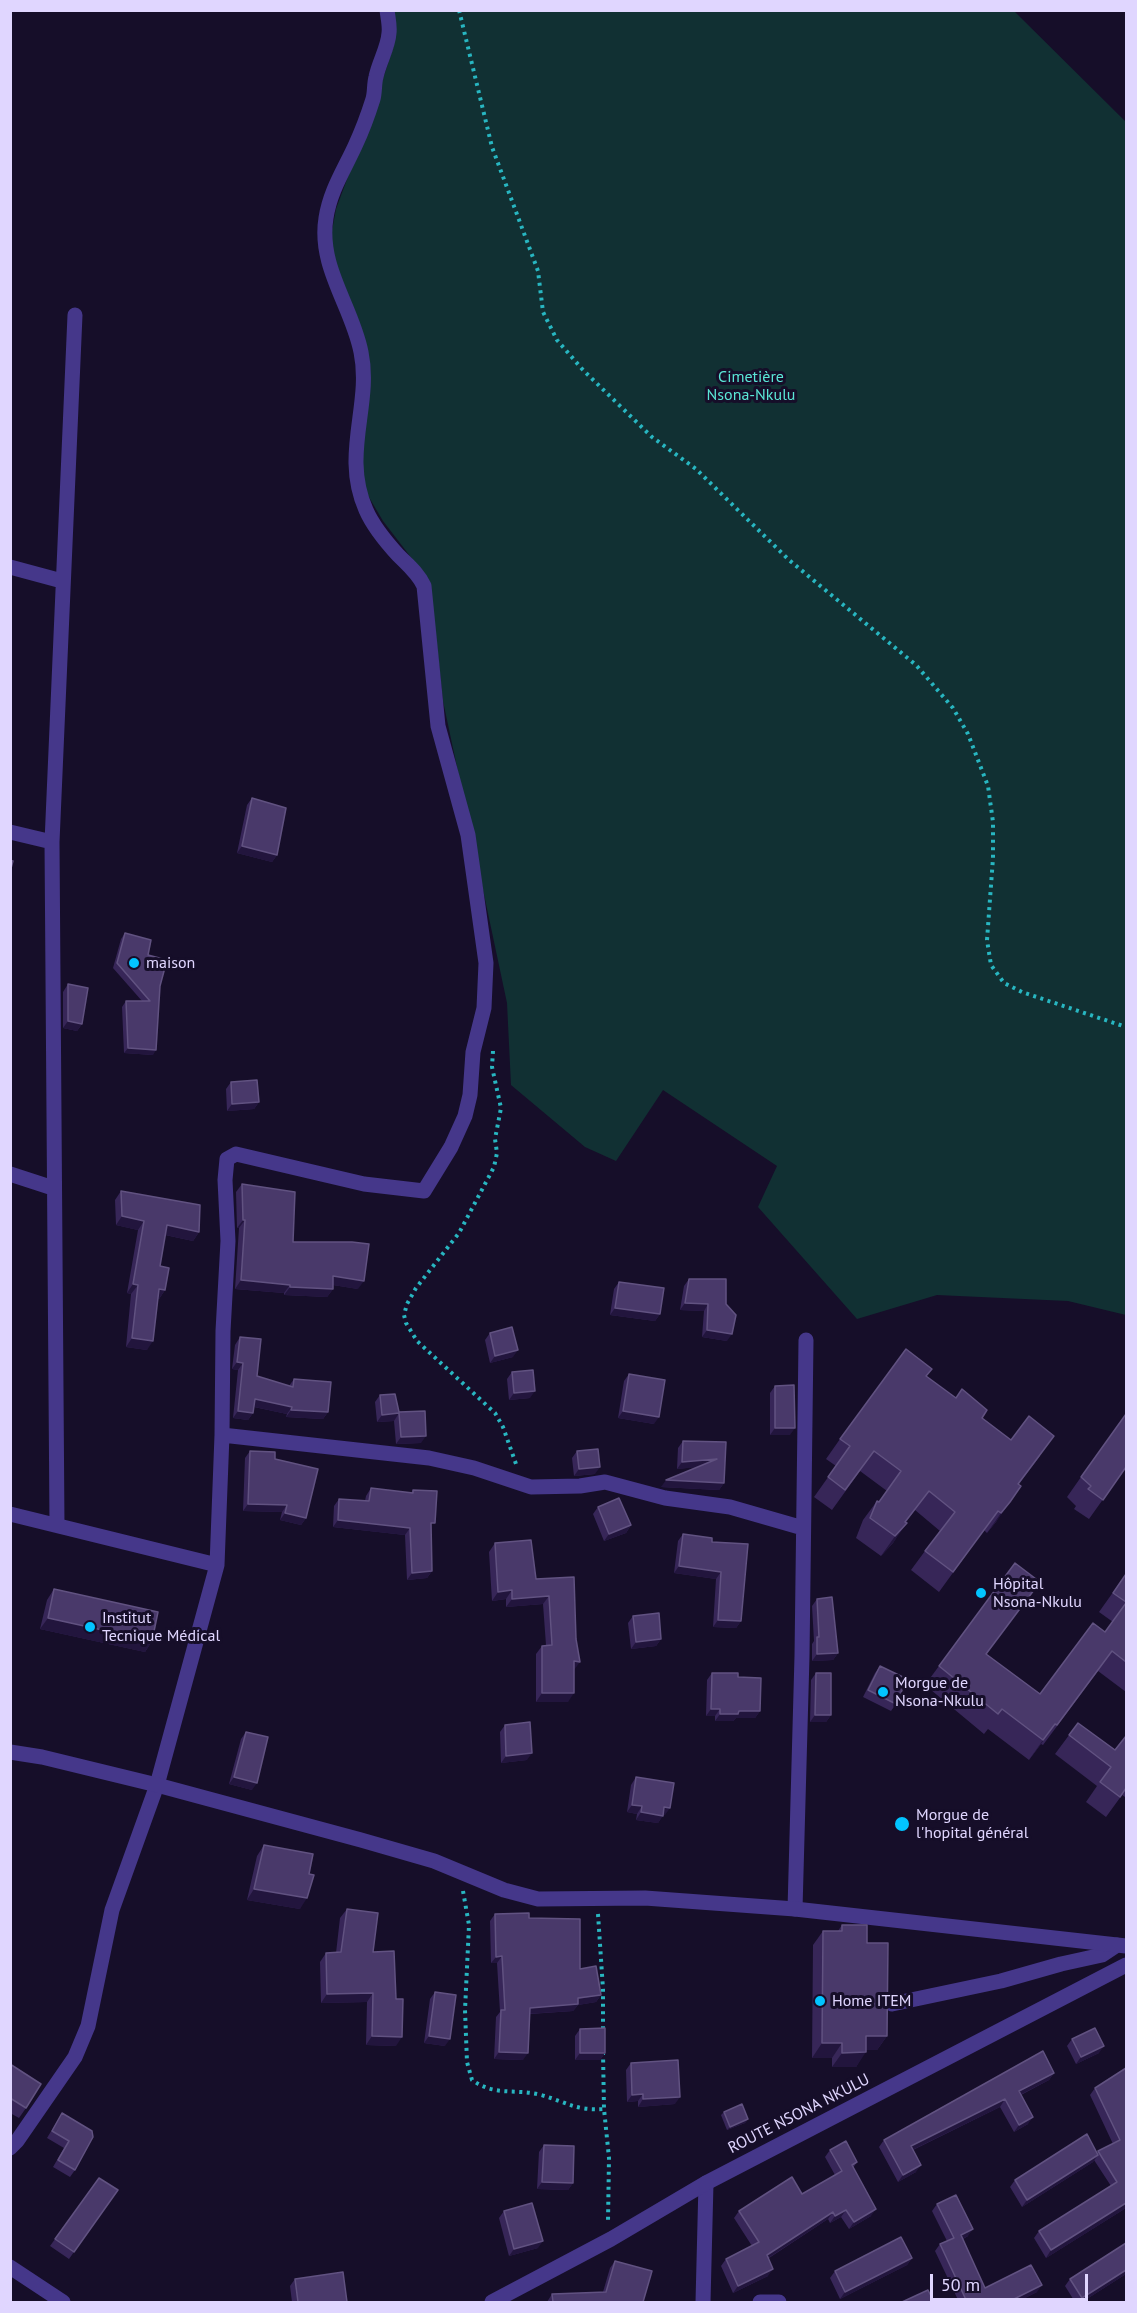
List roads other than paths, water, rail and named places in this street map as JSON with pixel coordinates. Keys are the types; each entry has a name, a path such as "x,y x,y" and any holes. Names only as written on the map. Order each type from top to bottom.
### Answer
{"street":[{"path":"10,2148 75,2057 88,2026 112,1910 157,1785 218,1565 223,1331 228,1241 226,1159 236,1154 364,1184 424,1191 451,1147 465,1116 470,1095 472,1052 484,1008 486,963 468,835 438,726 424,586 419,576 396,553 366,510 358,479 355,454 363,375 362,354 354,326 335,283 324,239 326,216 333,193 342,169 355,148 374,97 375,81 388,38 387,10"},
{"path":"57,1525 52,842 75,315"},
{"path":"10,567 62,581"},
{"path":"10,832 52,842"},
{"path":"10,1174 53,1188"},
{"path":"795,1910 802,1656 806,1340"},
{"path":"222,1435 429,1458 474,1468 531,1487 580,1486 605,1482 665,1498 730,1507 803,1528"},
{"path":"10,1514 218,1565"},
{"path":"10,1752 157,1785 295,1822 455,1869 504,1890 538,1899 645,1898 795,1910 1122,1946"},
{"path":"892,2004 1001,1981 1102,1955 1122,1946"},
{"name":"ROUTE NSONA NKULU","path":"492,2302 611,2239 705,2183 1126,1965"},
{"path":"703,2302 705,2183"},
{"path":"10,2267 63,2302"},
{"path":"760,2302 779,2302"}],"place":[{"name":"maison","path":"134,963"},
{"name":"Hôpital Nsona-Nkulu","path":"981,1593"},
{"name":"Institut Tecnique Médical","path":"90,1627"},
{"name":"Morgue de Nsona-Nkulu","path":"883,1692"},
{"name":"Morgue de l'hopital général","path":"902,1824"},
{"name":"Home ITEM","path":"820,2001"}],"park label":[{"name":"Cimetière Nsona-Nkulu","path":"751,386"}]}
